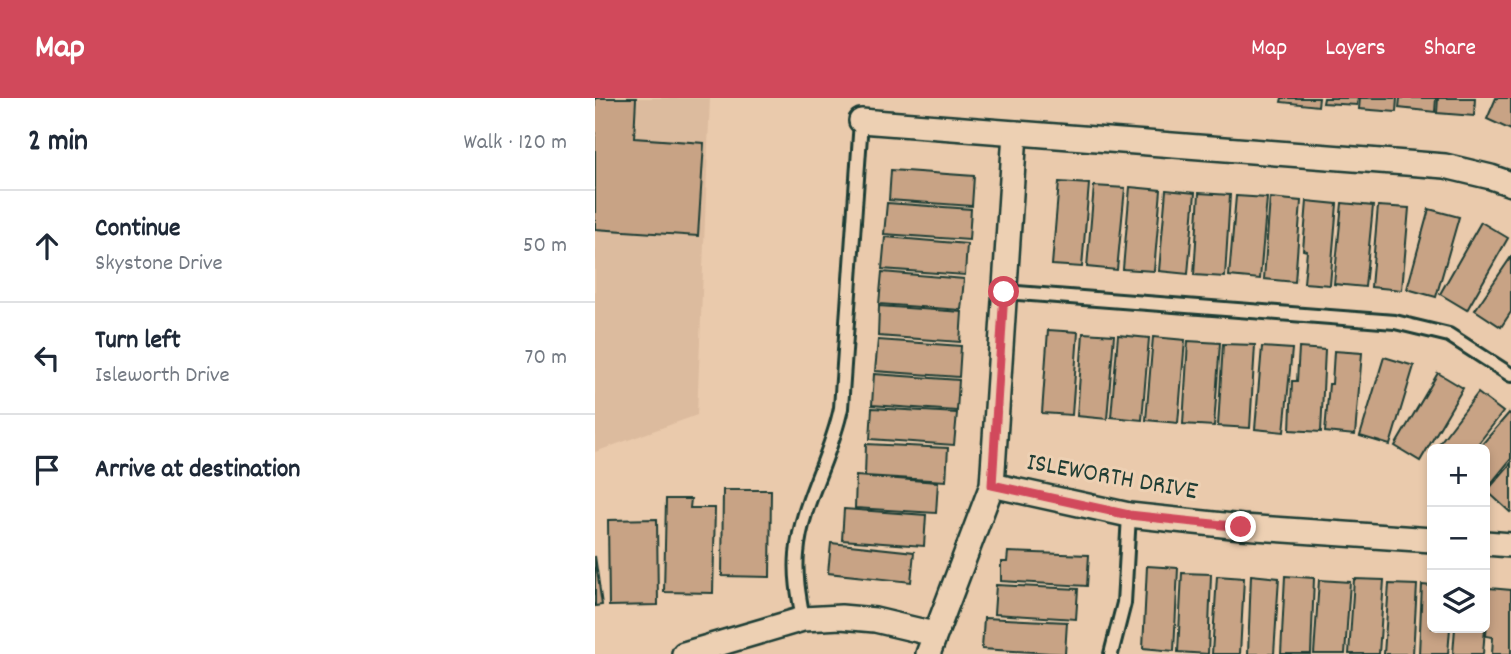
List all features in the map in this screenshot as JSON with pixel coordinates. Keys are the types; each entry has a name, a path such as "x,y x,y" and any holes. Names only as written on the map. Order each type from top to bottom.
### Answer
{"street":[{"path":"861,121 1445,166 1511,184"},
{"path":"684,654 733,648 778,625 803,619 841,617 876,620 931,644 992,485 1015,133"},
{"name":"ISLEWORTH DRIVE","path":"992,485 1129,515 1241,527 1427,540"},
{"path":"1490,543 1511,545"}],"lane":[{"path":"803,619 797,584 797,554 801,526 835,435 841,408 861,121"},
{"path":"1004,292 1395,322 1450,335 1511,375"},
{"path":"1113,653 1124,603 1129,515"}],"shaded area":[{"path":"595,98 710,98 697,415 595,452"}],"building":[{"path":"595,98 636,98 634,138 704,143 698,236 595,229"},
{"path":"1282,98 1319,98 1318,106 1281,102"},
{"path":"1324,98 1358,98 1357,105 1323,103"},
{"path":"1360,98 1397,98 1396,112 1359,109"},
{"path":"1400,98 1436,98 1435,112 1399,108"},
{"path":"1438,98 1475,98 1474,116 1437,113"},
{"path":"1496,98 1511,98 1511,130 1487,119"},
{"path":"891,170 974,176 972,206 889,200"},
{"path":"1059,182 1089,184 1082,267 1052,265"},
{"path":"1094,186 1125,188 1117,270 1087,267"},
{"path":"1130,187 1161,190 1154,271 1123,269"},
{"path":"1166,190 1195,193 1188,274 1159,271"},
{"path":"1199,193 1230,195 1225,277 1194,275"},
{"path":"1236,196 1267,198 1260,279 1229,276"},
{"path":"1270,198 1301,201 1295,282 1264,279"},
{"path":"1307,201 1337,204 1330,285 1304,283 1307,251 1303,250"},
{"path":"887,203 971,209 969,240 884,234"},
{"path":"1342,203 1373,206 1365,287 1334,284"},
{"path":"1378,206 1409,208 1402,290 1371,287"},
{"path":"1429,209 1459,217 1436,297 1407,289"},
{"path":"1481,222 1508,238 1467,310 1440,294"},
{"path":"885,237 967,244 965,275 882,269"},
{"path":"1511,257 1511,312 1501,327 1475,310"},
{"path":"882,272 964,279 961,310 879,304"},
{"path":"879,306 962,312 960,342 878,336"},
{"path":"1048,330 1078,332 1072,415 1042,413"},
{"path":"1083,333 1114,335 1107,419 1077,416"},
{"path":"1118,335 1149,338 1142,420 1111,417"},
{"path":"1153,337 1185,340 1178,423 1146,420"},
{"path":"878,340 961,346 959,377 875,371"},
{"path":"1188,341 1220,343 1214,426 1183,424"},
{"path":"1223,344 1255,345 1250,428 1218,426"},
{"path":"1262,347 1292,349 1284,432 1255,429"},
{"path":"1299,348 1325,350 1321,432 1290,430 1292,381 1297,381"},
{"path":"1334,351 1362,353 1355,435 1325,432"},
{"path":"1384,357 1414,366 1390,445 1360,436"},
{"path":"1438,373 1463,388 1430,444 1427,444 1420,461 1395,446"},
{"path":"874,374 959,380 957,411 872,405"},
{"path":"1478,393 1503,412 1478,444 1439,444"},
{"path":"872,408 957,413 954,445 870,439"},
{"path":"1509,413 1511,459 1490,485 1490,444 1482,444"},
{"path":"866,444 948,448 946,481 865,476"},
{"path":"1511,463 1510,512 1490,494 1490,488"},
{"path":"856,476 938,482 936,513 855,508"},
{"path":"723,490 771,490 770,577 722,576"},
{"path":"666,499 691,499 690,508 715,508 713,593 664,592"},
{"path":"844,509 926,515 924,546 842,540"},
{"path":"657,519 658,605 609,606 608,520"},
{"path":"831,543 914,552 911,582 828,573"},
{"path":"1008,552 1089,555 1087,586 1001,581 1001,562 1007,562"},
{"path":"595,556 602,605 595,606"},
{"path":"1147,566 1178,568 1174,651 1143,648"},
{"path":"1182,573 1211,574 1208,654 1178,652"},
{"path":"1251,575 1279,578 1274,654 1248,654"},
{"path":"1217,576 1244,578 1240,654 1212,654"},
{"path":"1285,576 1314,578 1311,654 1281,654"},
{"path":"1354,579 1384,580 1379,654 1349,654"},
{"path":"1319,580 1350,582 1345,654 1314,654"},
{"path":"1389,584 1417,585 1413,654 1384,654"},
{"path":"996,585 1078,589 1076,619 994,614"},
{"path":"1422,585 1427,586 1427,633 1450,633 1448,654 1419,654"},
{"path":"1490,588 1511,590 1511,654 1492,654 1493,637 1486,636 1486,633 1490,633"},
{"path":"984,618 1067,622 1065,654 982,649"},
{"path":"1455,633 1485,633 1483,654 1453,654"}],"route":[{"path":"1004,292 992,485 1129,515 1241,527"}]}
